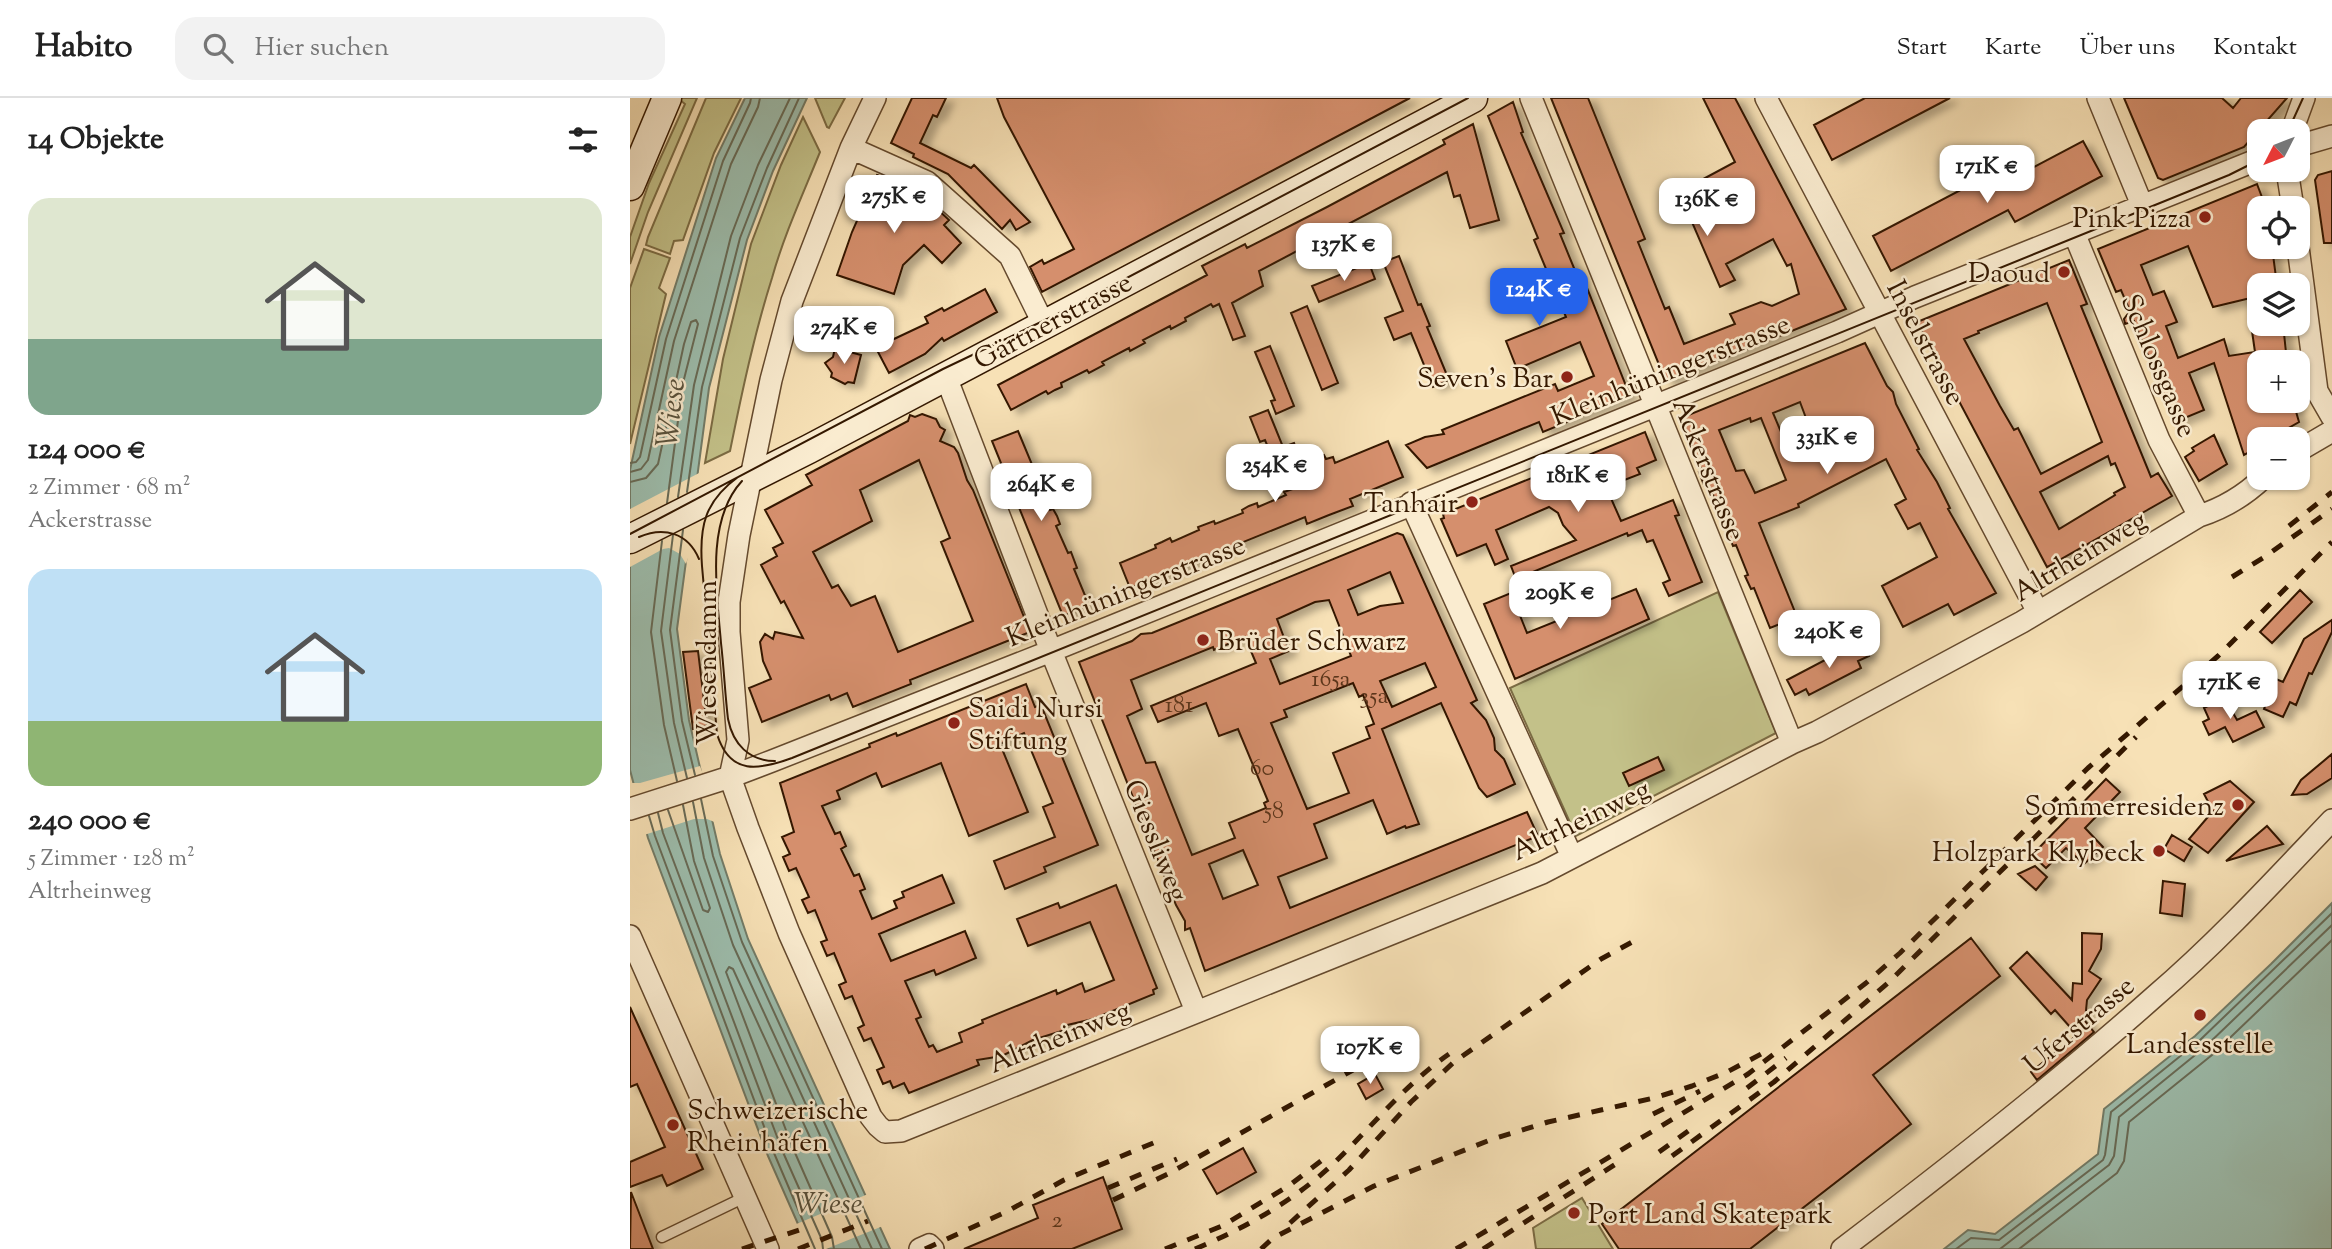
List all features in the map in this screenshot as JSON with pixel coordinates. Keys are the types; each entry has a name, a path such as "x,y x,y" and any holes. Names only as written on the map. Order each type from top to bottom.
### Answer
{"street":[{"path":"630,186 667,98"},
{"name":"Wiesendamm","path":"875,98 851,148 792,301 771,380 729,602 738,740 722,780 748,828 789,933 871,1117 885,1132"},
{"name":"Gärtnerstrasse","path":"630,540 706,503 1473,98"},
{"name":"Ackerstrasse","path":"1531,98 1792,743"},
{"name":"Inselstrasse","path":"1766,98 2038,612"},
{"path":"2098,98 2142,205"},
{"path":"2296,119 2304,98"},
{"path":"2310,142 2332,136"},
{"path":"851,148 927,182 1010,256 1044,325"},
{"name":"Kleinhüningerstrasse","path":"630,809 722,780 1051,651 2247,164"},
{"name":"Schlossgasse","path":"2074,233 2159,440 2200,516"},
{"path":"2300,259 2317,391 2332,417"},
{"name":"Giessliweg","path":"946,377 1051,651 1196,1011"},
{"path":"2310,444 2332,432"},
{"name":"Altrheinweg","path":"885,1132 901,1131 1542,873 2022,622 2200,516 2220,509 2251,490"},
{"path":"1411,503 1572,857"},
{"name":"Uferstrasse","path":"1842,1249 1960,1159 2157,995 2267,888 2332,820"},
{"path":"630,936 768,1249"},
{"path":"920,1249 929,1245 933,1249"}],"lane":[{"path":"662,1237 745,1197"}],"shaded area":[{"path":"681,98 697,98 648,212 630,264 630,237 649,183 685,104"},
{"path":"706,98 741,98 714,153 683,240 674,241 670,254 646,245"},
{"path":"815,98 845,98 829,128 827,127"},
{"path":"803,117 820,152 777,262 749,364 730,451 705,463 723,359 751,244 781,165"},
{"path":"644,249 670,258 659,288 666,294 630,444 630,288"},
{"path":"1718,592 1776,733 1576,836 1510,688"},
{"name":"Port Land Skatepark","path":"1582,1198 1613,1249 1536,1249 1533,1228"}],"water":[{"name":"Wiese","path":"745,98 807,98 773,171 747,240 709,388 677,629 689,720 720,854 748,939 890,1249 809,1249 768,1156 648,838 630,770 630,470 659,337 716,158"},
{"path":"2332,903 2332,1249 1944,1249 1968,1230 1995,1234 2098,1154 2104,1109 2195,1036"}],"pier":[{"path":"701,472 691,549 686,564 680,554 669,548 630,567 630,509"},
{"path":"700,766 717,823 707,819 694,819 644,835 630,783 640,783"},
{"path":"868,1194 883,1226 826,1249 805,1249 794,1225"}],"building":[{"path":"912,98 946,98 937,117 933,115 920,143 971,168 974,165 1030,222 1016,230 1010,220 1002,229 948,174 891,143"},
{"path":"997,98 1410,98 1042,292 1030,267 1042,260 1044,264 1074,249 1004,117"},
{"path":"1551,98 1588,98 1645,239 1638,242 1665,309 1669,307 1684,344 1735,324 1730,314 1761,302 1772,306 1799,294 1791,264 1787,266 1773,239 1726,264 1735,280 1720,287 1679,192 1735,162 1703,98 1735,98 1846,309 1666,382"},
{"path":"1865,98 1950,98 1832,160 1814,125"},
{"path":"2124,98 2222,98 2233,108 2241,98 2287,98 2269,119 2247,119 2247,144 2244,147 2163,180 2158,178"},
{"path":"1513,102 1523,132 1521,133 1564,233 1560,234 1583,290 1587,288 1630,396 1543,432 1539,422 1427,468 1406,445 1425,437 1444,434 1442,430 1555,384 1558,391 1594,376 1580,342 1517,369 1506,341 1566,317 1534,240 1538,238 1488,116"},
{"path":"1473,124 1499,220 1470,228 1460,195 1454,197 1447,172 1259,271 1263,286 1232,303 1245,336 1233,340 1219,304 1213,307 1211,304 1171,329 1170,326 1143,340 1145,343 1130,351 1129,348 1102,362 1104,365 1089,373 1087,370 1061,383 1062,387 1048,394 1046,391 1011,410 998,385 1207,275 1202,266 1245,244 1247,248 1327,207 1445,144 1443,140"},
{"path":"2083,141 2102,176 2015,222 2008,210 1891,271 1873,236 1989,175 1996,187"},
{"path":"2332,171 2332,243 2324,243 2315,180 2318,175"},
{"path":"877,175 920,193 949,220 944,225 961,243 942,263 924,245 903,265 894,294 837,275"},
{"path":"2257,184 2262,196 2247,196 2247,259 2274,259 2275,273 2247,273 2247,299 2213,307 2188,246 2141,265 2153,295 2164,291 2177,322 2166,326 2178,358 2224,339 2229,356 2247,353 2247,413 2296,413 2299,422 2290,427 2247,427 2247,453 2244,455 2214,363 2189,373 2204,410 2175,422 2134,321 2125,324 2124,319 2130,311 2121,290 2116,292 2098,249"},
{"path":"1399,256 1418,305 1421,304 1430,326 1427,327 1449,380 1433,387 1411,333 1394,340 1385,318 1403,311 1383,262"},
{"path":"2069,260 2087,304 2081,306 2151,477 2158,473 2172,496 2047,567 1917,322","holes":["2047,303 2102,442 2041,474 2018,428 2014,430 1964,339","2108,456 2111,465 2115,463 2125,487 2059,529 2040,492"]},
{"path":"1369,263 1375,279 1319,302 1312,286"},
{"path":"985,289 997,312 944,341 942,338 925,354 889,373 877,350 928,323 925,317 942,308 944,311"},
{"path":"1307,306 1338,383 1322,390 1291,313"},
{"path":"2253,336 2284,336 2286,350 2255,350"},
{"path":"1865,343 1887,386 1893,392 1896,404 1919,449 1917,450 1996,593 1954,615 1948,604 1903,627 1882,586 1937,557 1920,523 1908,529 1895,505 1906,499 1886,459 1798,504 1799,507 1759,523 1797,617 1770,628 1754,588 1751,589 1745,576 1748,575 1736,545 1733,546 1713,495 1706,484 1704,485 1699,472 1702,471 1681,418","holes":["1800,402 1810,429 1784,439 1773,413","1750,418 1751,422 1761,418 1786,480 1755,493 1744,470 1736,471 1719,430"]},
{"path":"1270,346 1294,406 1276,414 1271,401 1275,400 1255,352"},
{"path":"835,348 861,355 854,383 845,384 831,377 832,373 825,363 833,357"},
{"path":"1268,410 1283,447 1294,443 1302,464 1324,455 1326,459 1333,457 1335,463 1388,441 1403,477 1350,499 1353,506 1307,524 1305,517 1130,588 1120,563 1156,548 1155,545 1170,538 1172,542 1199,530 1198,527 1214,521 1215,524 1243,513 1242,510 1257,503 1258,507 1286,495 1284,492 1293,489 1280,456 1273,459 1265,440 1260,442 1250,417"},
{"path":"922,414 936,419 945,430 940,441 954,447 958,453 1030,632 910,680 911,684 853,707 847,693 831,700 829,695 762,722 749,688 771,679 763,661 760,642 765,634 773,639 775,632 803,638 761,565 777,556 773,548 783,543 765,510 812,485 806,475 908,421 910,415 915,417","holes":["919,460 950,538 941,542 973,621 898,652 875,596 851,606 838,585 832,588 813,552 872,521 860,490"]},
{"path":"1018,431 1033,467 1036,466 1039,473 1042,481 1039,482 1050,510 1053,509 1057,516 1060,524 1056,526 1068,553 1071,552 1077,568 1074,569 1089,605 1063,616 992,441"},
{"path":"1645,432 1656,460 1637,468 1640,474 1606,487 1621,521 1673,500 1679,515 1675,516 1702,582 1669,596 1663,583 1670,580 1653,540 1647,542 1642,530 1628,536 1627,533 1516,579 1511,566 1576,540 1563,525 1558,513 1549,507 1496,530 1508,559 1495,565 1486,544 1457,556 1441,519 1444,518 1443,514"},
{"path":"2214,435 2227,464 2199,481 2185,457 2194,451 2192,448"},
{"path":"1397,533 1403,535 1477,700 1471,703 1486,720 1494,738 1495,750 1504,759 1515,784 1487,797 1479,788 1441,703 1382,729 1419,824 1406,828 1405,826 1387,834 1373,800 1314,824 1327,858 1278,877 1290,908 1527,812 1538,836 1205,971 1190,928 1185,930 1185,921 1176,905 1079,662 1132,641 1141,634 1152,633","holes":["1390,572 1403,603 1380,606 1358,615 1348,590","1329,600 1351,656 1280,684 1270,659 1289,651 1277,619 1315,602","1245,637 1256,663 1151,706 1158,722 1206,703 1219,736 1238,729 1268,801 1264,803 1266,808 1229,823 1235,838 1192,855 1155,762 1146,763 1127,716 1142,709 1131,680 1213,647 1214,650","1425,663 1436,687 1392,707 1380,681","1353,683 1359,697 1363,695 1374,724 1366,727 1370,738 1333,753 1349,793 1307,809 1271,723 1287,717 1284,710","1243,850 1258,885 1223,899 1209,864"]},
{"path":"1636,589 1649,619 1515,679 1484,604 1511,593 1527,633"},
{"path":"2300,590 2312,602 2272,643 2260,632"},
{"path":"2332,620 2332,632 2312,674 2309,673 2296,705 2290,702 2283,717 2264,709 2276,679 2283,682 2304,639"},
{"path":"1861,641 1869,656 1858,661 1861,668 1809,695 1806,689 1795,695 1787,680"},
{"path":"698,651 707,726 693,729 683,652"},
{"path":"1026,684 1035,707 1041,705 1098,845 1044,867 1046,872 1005,889 994,861 1055,837 1043,807 1053,803 1024,733 1000,744 1028,812 969,836 941,763 882,787 876,773 837,791 840,799 822,806 835,834 840,832 846,846 841,849 854,876 859,874 865,889 860,891 872,919 897,908 894,901 904,897 902,892 942,875 954,903 879,934 891,961 965,931 976,958 936,975 934,970 905,981 921,1017 916,1019 929,1047 933,1045 937,1052 962,1042 959,1033 983,1023 982,1020 1056,990 1057,994 1082,983 1085,992 1114,980 1090,922 1028,946 1017,919 1058,903 1060,908 1116,885 1157,988 1153,990 1154,994 1093,1019 1063,1026 1065,1030 1033,1040 1002,1056 977,1060 979,1065 909,1093 904,1083 893,1088 890,1081 883,1084 877,1070 884,1067 871,1038 864,1041 858,1028 864,1025 852,996 845,999 839,985 846,982 834,953 827,956 821,942 827,940 815,910 808,913 802,900 809,897 796,868 789,871 783,857 790,854 782,837 794,832 780,783 870,747 869,744 896,733 897,736"},
{"path":"2224,697 2237,720 2256,711 2264,727 2233,742 2225,727 2209,735 2203,722 2209,719 2204,708"},
{"path":"2332,754 2332,778 2307,794 2292,795 2301,780"},
{"path":"1658,757 1664,770 1629,786 1623,773"},
{"path":"2106,779 2120,792 2085,828 2103,847 2084,864 2066,848 2046,868 2032,855"},
{"path":"2230,781 2254,802 2208,853 2189,839 2213,811 2204,794"},
{"path":"2267,826 2283,844 2226,861"},
{"path":"2172,835 2192,847 2184,861 2164,849"},
{"path":"2035,866 2047,877 2036,890 2018,874"},
{"path":"2163,881 2185,884 2182,916 2160,913"},
{"path":"2082,933 2102,934 2101,949 2089,971 2101,979 2087,1000 2085,1021 2094,1032 2037,1080 2031,1072 2077,1035 2055,1010 2051,1014 2010,968 2027,952 2072,1000 2073,983 2082,984"},
{"path":"1971,938 2000,976 1873,1075 1911,1124 1750,1249 1619,1249 1602,1224"},
{"path":"630,1007 703,1169 667,1186 662,1175 630,1187 630,1162 665,1147 637,1084 630,1087"},
{"path":"1375,1074 1383,1089 1366,1099 1358,1084"},
{"path":"1243,1148 1256,1172 1217,1194 1203,1170"},
{"path":"1103,1177 1122,1229 1072,1249 964,1249 1038,1218 1033,1205"},
{"path":"631,1192 653,1249 630,1249"}],"tram line":[{"path":"630,534 943,369 1066,310 1468,98"},
{"path":"2293,119 2303,98"},
{"path":"738,477 718,495 706,516 702,539 702,566 717,734 730,757 738,763 757,767 792,758 2247,166"},
{"path":"742,481 730,497 723,516 716,559 717,603 728,719 734,736 744,749 757,758 775,761"},
{"path":"639,537 657,532 674,534 688,543 699,559"}],"railway":[{"path":"2289,526 2332,492"},
{"path":"2232,577 2332,509"},
{"path":"1456,1249 1748,1074 1866,983 1900,953 2088,768 2218,656 2332,542"},
{"path":"1672,1156 1774,1082 1889,982 2136,737"},
{"path":"1290,1223 1349,1170 1411,1102 1454,1062 1601,959 1634,941"},
{"path":"1261,1249 1273,1238 1374,1186 1490,1140 1548,1122 1654,1098 1692,1086 1763,1053"},
{"path":"1195,1249 1250,1223 1301,1191 1332,1165 1417,1079 1449,1054"},
{"path":"1747,1088 1786,1058"},
{"path":"1113,1200 1168,1174 1353,1070"},
{"path":"1653,1114 1700,1091"},
{"path":"1659,1152 1691,1129"},
{"path":"925,1249 1006,1212 1064,1180 1158,1141"},
{"path":"1165,1249 1222,1226 1290,1185 1326,1157"},
{"path":"1108,1188 1177,1159"},
{"path":"1483,1249 1619,1162"},
{"path":"798,1249 868,1221"},
{"path":"742,1249 802,1229"}],"place":[{"name":"Pink Pizza","path":"2205,217"},
{"name":"Daoud","path":"2064,272"},
{"name":"Seven's Bar","path":"1567,377"},
{"name":"Tanhair","path":"1472,502"},
{"name":"Brüder Schwarz","path":"1203,640"},
{"name":"Saidi Nursi Stiftung","path":"954,723"},
{"name":"Sommerresidenz","path":"2238,805"},
{"name":"Holzpark Klybeck","path":"2159,851"},
{"name":"Landesstelle","path":"2200,1015"},
{"name":"Schweizerische Rheinhäfen","path":"673,1125"},
{"name":"Port Land Skatepark","path":"1574,1213"}]}
